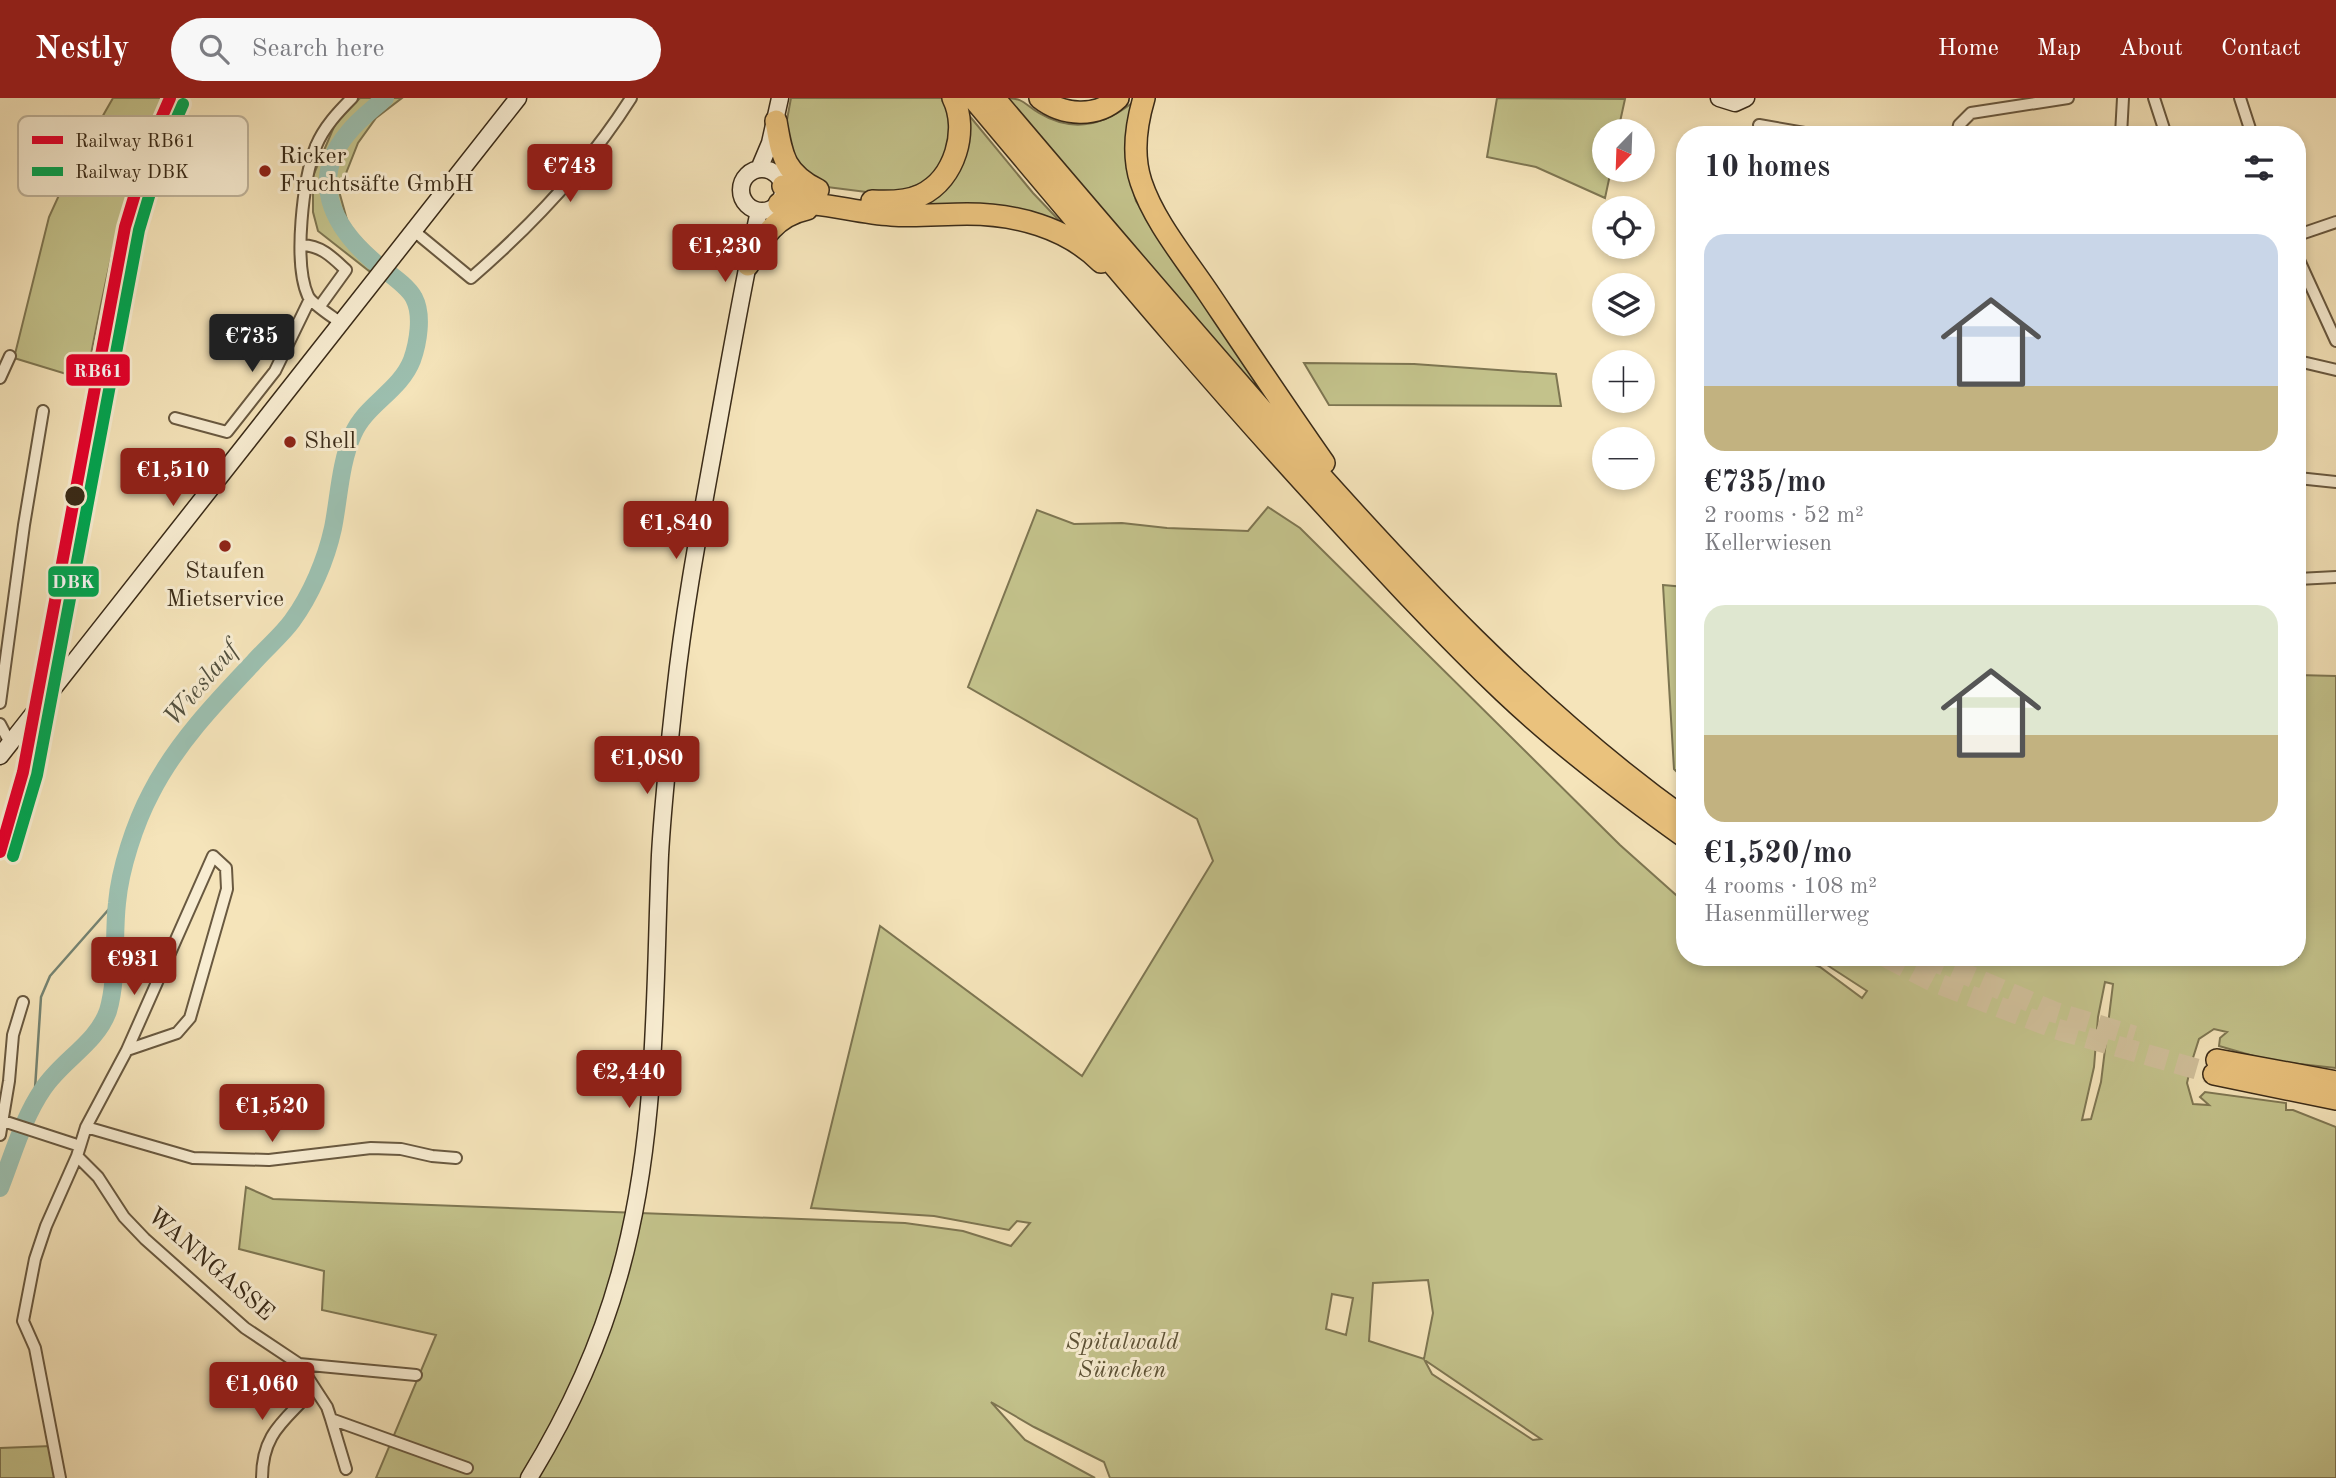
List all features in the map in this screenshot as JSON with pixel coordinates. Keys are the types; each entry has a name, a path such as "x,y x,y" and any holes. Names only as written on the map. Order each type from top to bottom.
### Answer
{"highway":[{"path":"748,265 765,234 783,217 832,201 893,202 923,195 935,186 944,176 957,151 959,117 953,98"},
{"path":"972,98 1294,473 1447,636 1567,747 1676,831"},
{"path":"994,98 1168,303 1431,597 1539,703 1635,783 1676,813"},
{"path":"1040,98 1062,110 1085,113 1110,106 1118,98"},
{"path":"1144,98 1136,144 1141,181 1148,199 1205,288 1350,499 1358,518"},
{"path":"776,121 786,164 795,176 832,201"},
{"path":"771,189 801,192 893,215 1005,216 1041,225 1098,259 1125,288 1144,300"},
{"path":"2336,1083 2215,1067 2336,1099"}],"main road":[{"path":"529,1478 561,1424 588,1367 620,1274 645,1147 656,975 660,852 675,691 700,522 748,265 771,189 770,143 780,98"},
{"path":"1719,98 1735,103 1746,98"},
{"path":"5,750 394,258 510,101"}],"street":[{"path":"341,324 310,299 302,277 304,189 317,145 332,119 352,98"},
{"path":"414,230 471,278 559,192 610,131 631,98"},
{"path":"1959,126 1971,113 2068,98"},
{"path":"2121,126 2123,98"},
{"path":"2154,98 2163,126"},
{"path":"2240,98 2249,126"},
{"path":"1759,125 1765,126"},
{"path":"2306,232 2336,222"},
{"path":"302,244 314,245 326,251 346,270 320,306"},
{"path":"2306,275 2336,341"},
{"path":"175,418 227,432 275,370 310,299"},
{"path":"0,378 10,356"},
{"path":"2306,363 2336,370"},
{"path":"0,703 5,634 43,411"},
{"path":"2306,479 2336,482"},
{"path":"9,853 24,800 80,509 88,490"},
{"path":"2306,579 2336,577"},
{"path":"0,724 5,750"},
{"path":"60,1478 35,1348 23,1321 35,1259 46,1226 79,1151 86,1127 127,1050 213,856 226,868 227,889 190,1018 177,1033 127,1050"},
{"path":"0,1135 13,1035 23,1002"},
{"path":"3,1121 42,1134 79,1151"},
{"path":"86,1127 193,1158 269,1160 371,1148 401,1149 456,1158"},
{"name":"WANNGASSE","path":"79,1151 124,1217 145,1239 245,1328 299,1364 327,1407 346,1469"},
{"name":"WANNGASSE","path":"299,1364 416,1376"},
{"path":"262,1478 264,1452 271,1435 314,1388"},
{"path":"331,1419 467,1468"}],"green space":[{"path":"113,98 163,98 155,116 103,116"},
{"path":"360,98 402,98 376,118 358,143 339,191 349,227 379,257 369,271 318,231 313,212 313,176 336,122"},
{"path":"791,98 948,98 953,137 932,180 890,195 827,187 808,181 784,136"},
{"path":"1005,98 1020,100 1051,119 1076,124 1087,124 1110,117 1132,103 1126,161 1136,201 1300,441"},
{"path":"1497,98 1625,99 1621,119 1592,119 1592,182 1608,182 1605,196 1536,167 1487,157"},
{"path":"963,108 1033,193 1075,237 921,206 940,187"},
{"path":"59,196 127,196 116,236 86,380 14,358 49,217"},
{"path":"1304,363 1414,364 1556,374 1561,406 1329,405"},
{"name":"Spitalwald Sünchen","path":"1268,507 1300,528 1620,845 1676,895 1676,966 1818,966 1862,998 1867,991 1829,966 2306,966 2306,675 2336,676 2336,1068 2271,1061 2219,1046 2220,1038 2227,1032 2214,1029 2199,1039 2187,1083 2193,1104 2209,1105 2200,1097 2205,1092 2286,1103 2286,1110 2293,1110 2336,1127 2336,1478 1110,1478 1104,1462 991,1402 1025,1440 1095,1478 376,1478 436,1335 322,1310 324,1271 239,1249 246,1187 273,1199 905,1223 963,1231 1011,1246 1030,1223 1017,1221 1009,1230 934,1216 811,1208 880,926 1082,1076 1213,861 1197,819 968,687 1037,510 1074,524 1122,523 1167,528 1248,531","holes":["2105,982 2113,984 2101,1082 2091,1119 2082,1120 2094,1067 2098,1017","1428,1280 1433,1313 1424,1359 1369,1341 1373,1283","1332,1294 1353,1298 1346,1335 1326,1329","1426,1361 1541,1439 1533,1440 1432,1374"]},
{"path":"1663,585 1676,586 1676,771"},
{"path":"51,1446 58,1478 0,1478 0,1448"}],"waterway":[{"name":"Wieslauf","path":"0,1188 36,1100 59,1070 96,1033 108,1011 113,985 121,876 145,805 172,758 197,725 299,611 317,577 326,552 353,434 366,414 400,380 412,360 419,321 414,298 401,282 372,260 346,232 330,201 328,184 336,150 352,128 385,98"},
{"path":"34,1104 41,997 50,976 117,900"}],"tunnel":[{"path":"1903,966 1934,982 2057,1029 2214,1074"},
{"path":"1946,966 2054,1012 2134,1036"}],"rail line":[{"name":"RB61","path":"162,116 170,98"},
{"name":"DBK","path":"178,116 183,104"},
{"name":"RB61","path":"0,852 23,772 125,227 134,196"},
{"name":"DBK","path":"13,856 37,775 139,230 149,196"}],"place":[{"name":"Ricker Fruchtsäfte GmbH","path":"265,171"},
{"name":"Shell","path":"290,442"},
{"name":"Staufen Mietservice","path":"225,546"}]}
